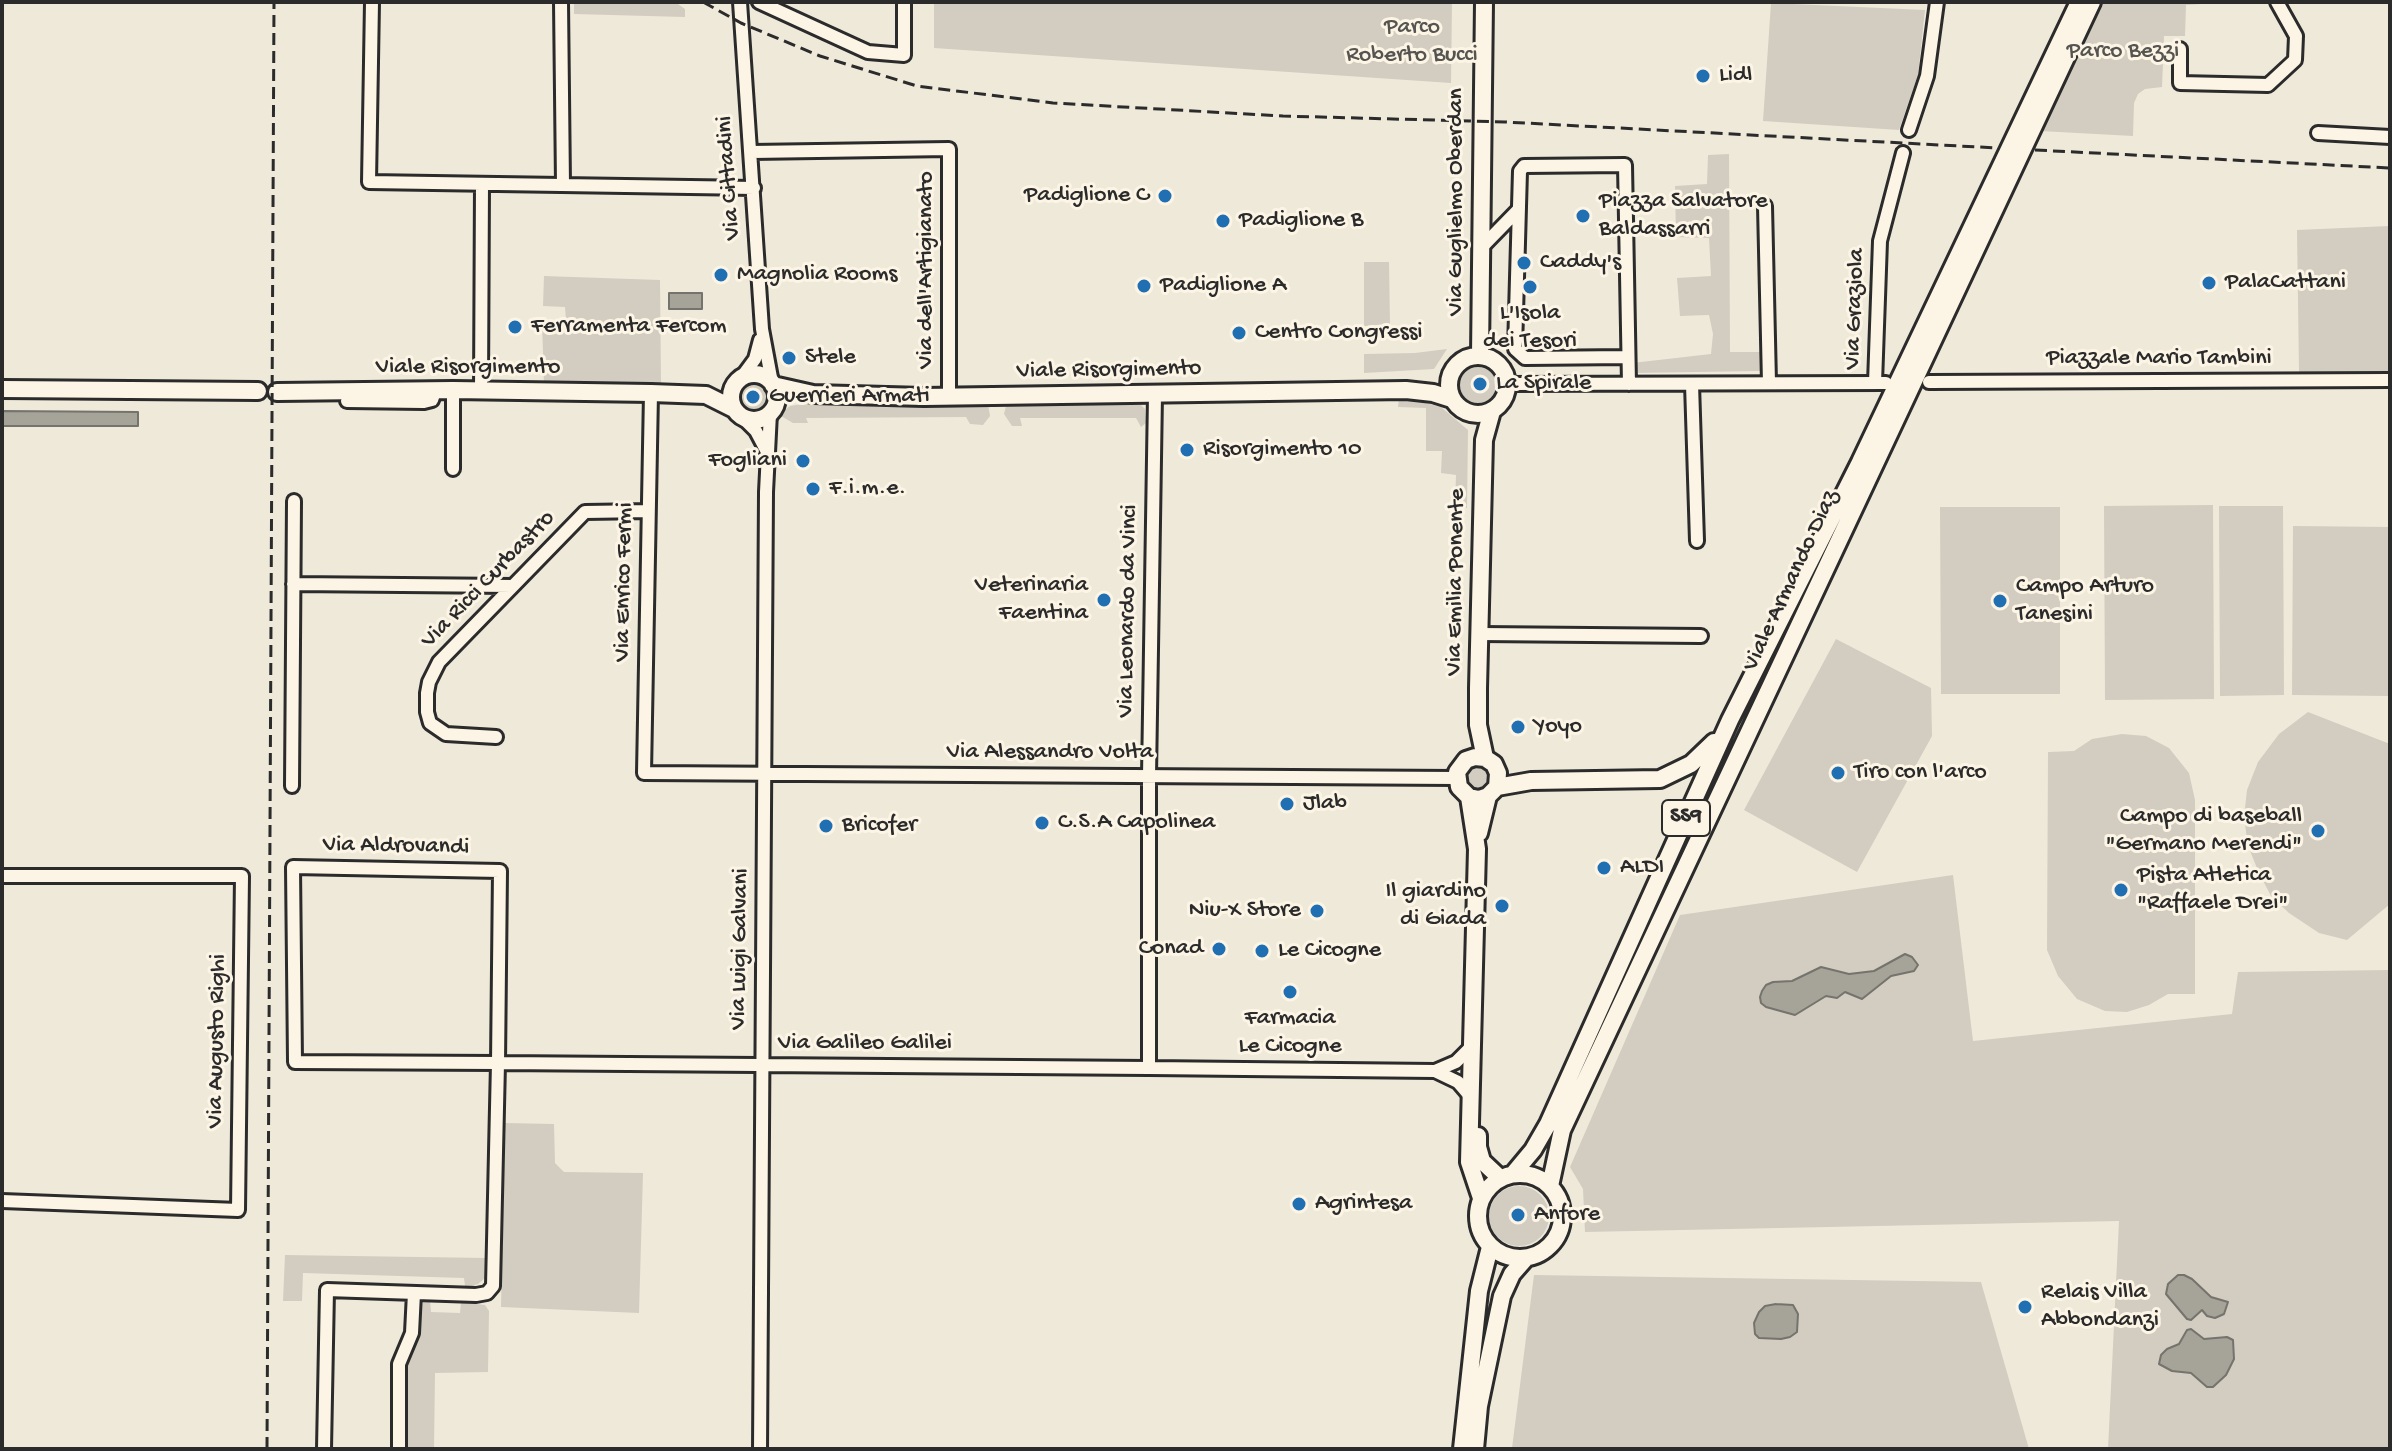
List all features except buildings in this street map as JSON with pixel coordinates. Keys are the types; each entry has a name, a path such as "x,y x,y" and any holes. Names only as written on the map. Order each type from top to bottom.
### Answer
{"main road":[{"name":"Via Guglielmo Oberdan","path":"1480,355 1484,2"},
{"name":"Viale Armando Diaz","path":"1550,1186 1562,1130 2079,2"},
{"name":"Viale Armando Diaz","path":"1507,1176 1533,1150 1548,1124 1730,720 1866,464 2092,2"},
{"path":"1480,355 1496,361 1507,384 1503,400 1492,411 1472,414 1457,406 1452,399 1450,375 1462,360 1480,355"},
{"path":"758,374 773,384 777,398 772,410 755,420 738,413 731,396 738,381 758,374"},
{"name":"Viale Risorgimento","path":"1406,390 1427,386 1450,375"},
{"name":"Viale Risorgimento","path":"277,392 453,390 706,395 738,381"},
{"name":"Viale Risorgimento","path":"773,384 813,394 949,397 1406,390 1452,399"},
{"path":"6,391 258,391"},
{"name":"Viale Risorgimento","path":"772,410 813,394"},
{"name":"Viale Risorgimento","path":"706,395 738,413"},
{"name":"Via Emilia Ponente","path":"1492,411 1484,440 1478,758 1494,764 1494,785"},
{"name":"Via Emilia Ponente","path":"1472,414 1484,440"},
{"path":"1478,758 1459,767 1456,778 1459,787 1469,797 1479,799 1494,785 1531,781 1652,780 1672,775 1704,754 1730,720"},
{"path":"1477,849 1494,785"},
{"path":"1469,797 1477,849 1469,1162 1481,1198 1477,1217 1479,1228 1490,1247 1501,1255 1526,1258"},
{"path":"1472,1041 1479,1043 1478,1147 1482,1161 1507,1176 1527,1174 1550,1186"},
{"name":"SS9","path":"1481,1198 1489,1186 1507,1176"},
{"name":"SS9","path":"1475,1449 1479,1406 1502,1296 1512,1274 1526,1258 1548,1248 1561,1226 1562,1212 1550,1186"},
{"path":"1462,1449 1479,1291 1490,1247"}],"street":[{"path":"372,2 369,182 754,188"},
{"path":"561,2 563,185"},
{"name":"Via Cittadini","path":"740,2 762,329 773,384"},
{"path":"759,2 868,52 904,55 904,2"},
{"path":"1909,130 1927,76 1937,2"},
{"path":"2180,49 2180,83 2268,85 2295,60 2296,36 2277,2"},
{"path":"2318,133 2390,137"},
{"name":"Via dell'Artigianato","path":"752,152 949,149 949,397"},
{"name":"Via Graziola","path":"1507,384 1880,383 1880,241 1903,153"},
{"path":"1628,357 1525,358 1515,349 1520,171 1524,166 1625,165 1629,384"},
{"path":"481,391 482,184"},
{"path":"1765,206 1769,383"},
{"path":"1481,248 1519,209"},
{"name":"Via Cittadini","path":"738,381 755,359 762,329"},
{"name":"Piazzale Mario Tambini","path":"1929,382 2390,380"},
{"path":"1692,384 1697,541"},
{"path":"453,390 453,469"},
{"path":"347,401 424,402 432,400 435,391"},
{"name":"Via Enrico Fermi","path":"644,773 651,393"},
{"name":"Via Leonardo da Vinci","path":"1149,1068 1149,776 1155,395"},
{"name":"Via Luigi Galvani","path":"760,1449 766,451 772,410"},
{"path":"738,413 756,431 766,451"},
{"path":"292,786 294,501"},
{"name":"Via Ricci Curbastro","path":"496,737 446,734 435,728 428,718 427,693 439,662 585,512 648,511"},
{"path":"293,584 512,586"},
{"path":"1480,634 1701,636"},
{"name":"Via Alessandro Volta","path":"644,773 1456,778"},
{"name":"Via Aldrovandi","path":"295,1062 293,867 500,871 498,1063"},
{"name":"Via Augusto Righi","path":"2,876 242,876 238,1210 2,1201"},
{"path":"1435,1071 1456,1062 1472,1041"},
{"name":"Via Galileo Galilei","path":"295,1062 1435,1071"},
{"path":"324,1449 327,1290 483,1294 493,1286 498,1063"},
{"path":"1435,1071 1458,1082 1470,1096"},
{"path":"399,1449 399,1364 412,1333 414,1293"}],"green space":[{"path":"574,2 675,2 685,9 685,17 574,14"},
{"name":"Parco Roberto Bucci","path":"934,2 1452,2 1451,83 934,48"},
{"name":"Parco Bezzi","path":"2102,2 2232,2 2186,5 2185,36 2164,36 2162,87 2145,89 2138,94 2134,103 2133,136 2040,131"},
{"path":"1771,3 1925,10 1918,75 1899,130 1763,121"},
{"path":"1729,154 1730,352 1760,352 1761,371 1632,373 1632,363 1711,354 1713,334 1709,315 1680,316 1677,278 1711,276 1709,238 1676,237 1675,186 1707,184 1708,155"},
{"path":"2389,226 2390,373 2299,372 2297,230"},
{"path":"1364,262 1389,262 1390,326 1364,326"},
{"path":"544,276 660,280 661,383 544,384 542,322 566,320 565,307 543,306"},
{"path":"1447,349 1434,369 1364,373 1364,354"},
{"path":"1478,364 1493,370 1499,385 1493,400 1478,406 1463,400 1457,385 1463,370"},
{"path":"754,380 766,385 771,397 766,409 754,414 742,409 737,397 742,385"},
{"path":"1399,398 1423,398 1426,403 1441,407 1468,430 1467,508 1455,507 1456,475 1441,473 1442,451 1426,451 1426,408 1398,407"},
{"path":"813,402 988,404 990,416 983,425 970,424 966,417 806,418 808,423 793,423 781,416 790,406"},
{"path":"1009,404 1141,405 1145,409 1146,423 1141,427 1136,418 1020,418 1022,426 1012,426 1004,414"},
{"path":"2213,505 2214,699 2105,700 2104,506"},
{"path":"2219,506 2283,506 2284,695 2220,696"},
{"name":"Campo Arturo Tanesini","path":"1940,507 2060,507 2060,694 1941,694"},
{"path":"2293,526 2390,527 2390,696 2292,695"},
{"name":"Tiro con l'arco","path":"1836,639 1931,688 1932,736 1857,872 1744,810"},
{"name":"Campo di baseball \"Germano Merendi\"","path":"2308,712 2390,744 2390,904 2347,940 2319,933 2289,913 2271,896 2248,846 2244,817 2247,790 2258,762 2279,734"},
{"name":"Pista Atletica \"Raffaele Drei\"","path":"2122,734 2146,736 2169,748 2189,773 2195,800 2195,994 2168,994 2149,1005 2127,1012 2105,1011 2077,999 2058,976 2047,950 2048,752 2074,751 2092,739"},
{"path":"1478,765 1487,768 1490,777 1487,786 1478,789 1469,786 1466,777 1469,768"},
{"path":"1953,875 1973,1041 2232,1014 2238,972 2390,970 2390,1449 2108,1449 2119,1221 1585,1232 1583,1189 1570,1167 1680,915"},
{"path":"505,1123 554,1124 555,1163 564,1172 643,1173 639,1313 501,1307"},
{"path":"1519,1186 1541,1194 1549,1216 1541,1238 1519,1246 1497,1238 1489,1216 1497,1194"},
{"path":"285,1255 487,1258 485,1278 469,1287 465,1286 464,1278 303,1273 302,1301 283,1301"},
{"path":"1534,1275 1981,1282 2029,1449 1486,1449 1512,1448"},
{"path":"422,1300 430,1300 431,1312 460,1313 461,1302 485,1305 489,1311 488,1372 435,1373 434,1449 407,1449 406,1364 420,1335"}],"shaded area":[{"path":"669,293 702,293 702,309 669,309"},
{"path":"2,411 138,412 138,426 2,426"},
{"path":"1905,954 1918,965 1914,971 1891,976 1862,999 1845,992 1837,998 1826,996 1795,1015 1761,1003 1762,991 1773,982 1792,981 1821,967 1849,974 1874,971"},
{"path":"2178,1275 2192,1279 2211,1297 2228,1302 2224,1314 2215,1318 2207,1316 2202,1310 2191,1320 2187,1319 2166,1294 2168,1284"},
{"path":"1793,1305 1798,1314 1797,1332 1781,1339 1759,1338 1755,1334 1754,1323 1759,1312 1765,1306"},
{"path":"2191,1329 2204,1339 2227,1337 2233,1340 2234,1359 2226,1375 2213,1387 2207,1387 2191,1373 2172,1371 2159,1364 2161,1355 2179,1344 2187,1330"}],"railway":[{"path":"267,1449 274,2"},
{"path":"703,2 741,23 820,56 917,86 1053,103 1283,116 1505,122 1997,148"},
{"path":"2035,150 2390,168"}],"place":[{"name":"Lidl","path":"1703,76"},
{"name":"Padiglione C","path":"1165,196"},
{"name":"Piazza Salvatore Baldassarri","path":"1583,216"},
{"name":"Padiglione B","path":"1223,221"},
{"name":"Caddy's","path":"1524,263"},
{"name":"Magnolia Rooms","path":"721,275"},
{"name":"PalaCattani","path":"2209,283"},
{"name":"Padiglione A","path":"1144,286"},
{"name":"L'Isola dei Tesori","path":"1530,287"},
{"name":"Ferramenta Fercom","path":"515,327"},
{"name":"Centro Congressi","path":"1239,333"},
{"name":"Stele","path":"789,358"},
{"name":"La Spirale","path":"1480,384"},
{"name":"Guerrieri Armati","path":"753,397"},
{"name":"Risorgimento 10","path":"1187,450"},
{"name":"Fogliani","path":"803,461"},
{"name":"F.i.m.e.","path":"813,489"},
{"name":"Veterinaria Faentina","path":"1104,600"},
{"name":"Campo Arturo Tanesini","path":"2000,601"},
{"name":"Yoyo","path":"1518,727"},
{"name":"Tiro con l'arco","path":"1838,773"},
{"name":"Jlab","path":"1287,804"},
{"name":"C.S.A Capolinea","path":"1042,823"},
{"name":"Bricofer","path":"826,826"},
{"name":"Campo di baseball \"Germano Merendi\"","path":"2318,831"},
{"name":"ALDI","path":"1604,868"},
{"name":"Pista Atletica \"Raffaele Drei\"","path":"2121,890"},
{"name":"Il giardino di Giada","path":"1502,906"},
{"name":"Niu-X Store","path":"1317,911"},
{"name":"Conad","path":"1219,949"},
{"name":"Le Cicogne","path":"1262,951"},
{"name":"Farmacia Le Cicogne","path":"1290,992"},
{"name":"Agrintesa","path":"1299,1204"},
{"name":"Anfore","path":"1518,1215"},
{"name":"Relais Villa Abbondanzi","path":"2025,1307"}]}
